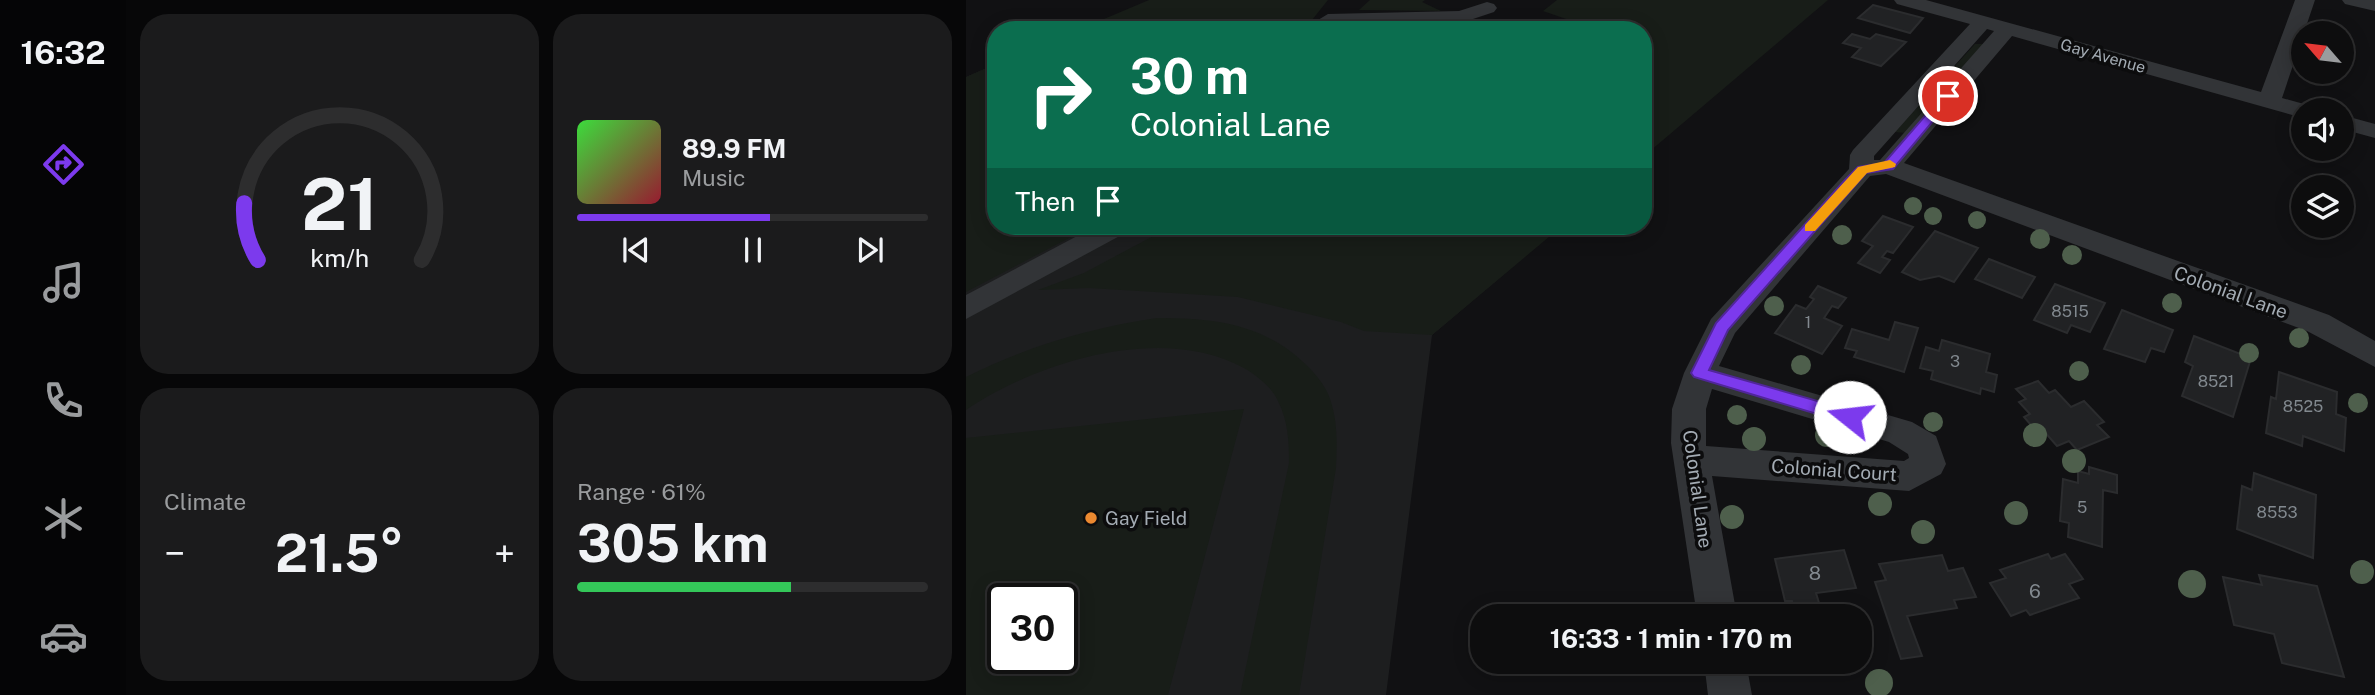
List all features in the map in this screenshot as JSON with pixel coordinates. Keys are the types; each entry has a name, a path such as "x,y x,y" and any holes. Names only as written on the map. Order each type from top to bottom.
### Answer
{"street":[{"path":"1328,21 1342,0"},
{"name":"Gay Avenue","path":"1904,0 2291,108"},
{"path":"2269,102 2305,0"},
{"path":"2352,0 2375,5"},
{"path":"1396,21 1449,18 1487,8"},
{"name":"Colonial Lane","path":"1983,22 1862,155 1875,168 2337,332 2375,355"},
{"name":"Colonial Lane","path":"1715,604 1688,443 1689,409 1700,373 1722,327 1875,168 1913,137 2007,29"},
{"path":"2354,125 2375,131"},
{"path":"1886,130 1898,139 1913,137"},
{"path":"966,308 1100,235"},
{"name":"Colonial Lane","path":"2337,332 2375,334"},
{"name":"Colonial Court","path":"1692,460 1909,476 1928,464 1924,446 1900,432 1700,373"},
{"path":"1727,674 1730,695"}],"shaded area":[{"path":"1149,0 1328,0 1311,21 1099,21"},
{"path":"1370,0 1425,0 1422,2 1441,11 1359,10"},
{"path":"1557,0 1828,0 1652,149 1652,21 1572,21 1543,11"},
{"path":"1975,44 1983,44 1984,47 1905,133 1895,132"},
{"path":"987,68 987,235 1550,235 1432,335 1386,695 966,695 966,77"},
{"path":"987,68 987,235 1075,235 966,292 966,77"},
{"path":"1155,235 1551,235 1432,335 1364,331 1341,322 1238,297 1089,288 1038,290 1084,273"},
{"path":"1157,318 1197,319 1234,325 1269,338 1302,361 1328,393 1336,425 1336,468 1299,695 1240,695 1289,463 1284,416 1272,391 1254,374 1212,355 1177,349 1139,349 1064,363 1028,376 966,410 966,377 1012,356 1059,340 1107,327"},
{"name":"Gay Field","path":"1244,409 1168,695 966,695 966,438"}],"building":[{"path":"1873,5 1923,18 1910,33 1858,18"},
{"path":"1852,34 1870,39 1876,34 1906,42 1881,66 1852,57 1861,48 1843,43"},
{"path":"1883,216 1913,227 1893,253 1887,251 1882,257 1890,260 1880,273 1858,263 1873,246 1862,241"},
{"path":"1935,231 1978,248 1954,282 1939,276 1920,280 1902,272"},
{"path":"1989,259 2035,277 2022,298 1975,279"},
{"path":"2055,284 2105,303 2090,332 2071,325 2067,333 2034,320"},
{"path":"1818,286 1846,298 1838,308 1832,306 1824,318 1842,326 1822,354 1775,333 1796,305 1806,309 1814,299 1810,297"},
{"path":"2122,310 2173,330 2164,352 2151,348 2145,362 2104,349"},
{"path":"1895,322 1918,328 1904,372 1854,357 1857,351 1845,348 1852,329 1889,340"},
{"path":"2194,336 2251,358 2233,417 2182,396 2193,366 2185,362"},
{"path":"1942,340 1990,354 1986,372 1997,375 1994,392 1981,388 1980,394 1931,379 1933,371 1920,368 1926,347 1939,351"},
{"path":"2279,372 2337,392 2336,414 2346,418 2344,451 2303,436 2302,446 2266,433 2271,397 2276,399"},
{"path":"2038,381 2049,393 2055,390 2071,407 2084,401 2104,422 2097,425 2109,437 2077,450 2069,441 2057,446 2043,430 2038,433 2024,417 2030,414 2019,402 2026,399 2016,389"},
{"path":"2089,467 2117,475 2117,493 2103,490 2102,547 2068,537 2069,523 2060,521 2063,479 2078,483 2078,471 2089,474"},
{"path":"2254,473 2316,495 2313,558 2237,529 2242,486 2252,490"},
{"path":"1844,550 1856,588 1816,593 1819,604 1793,604 1792,601 1785,601 1775,559"},
{"path":"2048,554 2051,559 2065,554 2083,579 2069,584 2079,598 2030,615 2026,610 2011,616 1990,583 2006,578 2000,570"},
{"path":"1942,555 1948,571 1963,568 1976,597 1954,600 1957,608 1907,616 1922,656 1901,659 1875,582 1886,580 1879,564"},
{"path":"2259,575 2317,586 2344,677 2282,663 2274,634 2234,625 2223,577 2262,585"}],"slow traffic":[{"path":"1810,228 1862,170 1890,164"}],"place":[{"name":"Gay Field","path":"1091,518"}],"route":[{"path":"1850,417 1700,373 1722,327 1850,182 1862,170 1888,166 1948,96"}]}
